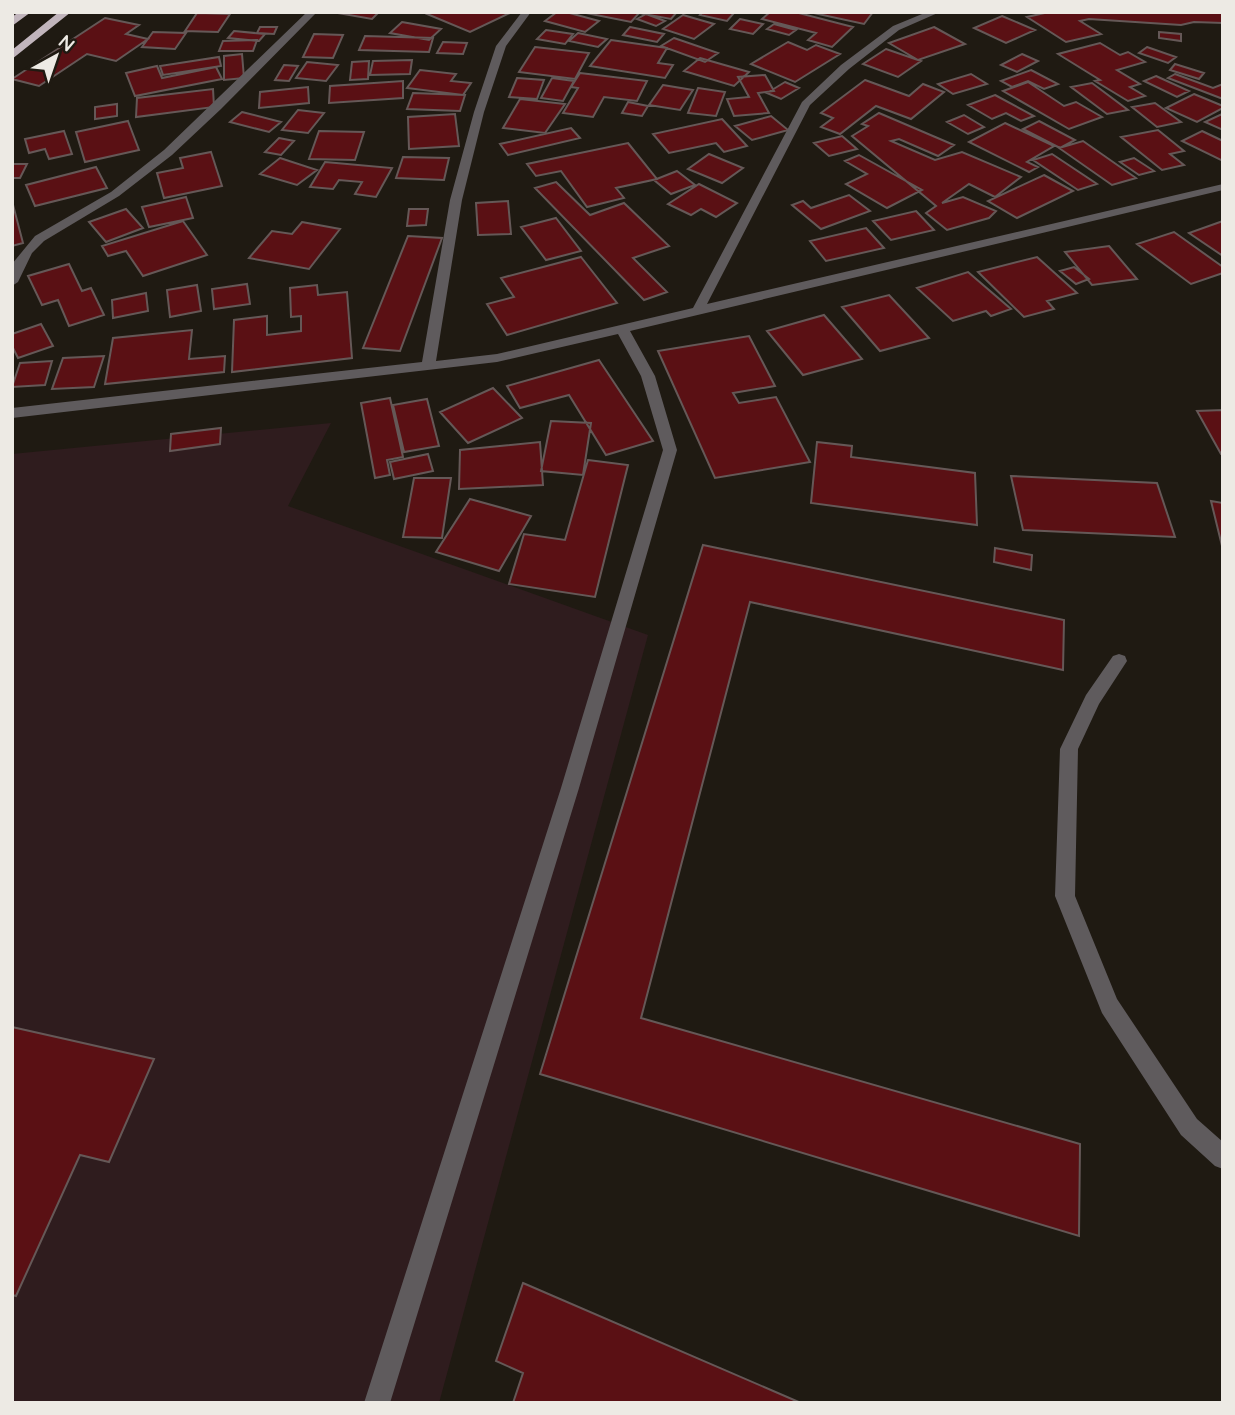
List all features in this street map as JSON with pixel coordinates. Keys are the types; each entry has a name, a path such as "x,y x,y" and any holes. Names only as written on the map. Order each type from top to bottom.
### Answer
{"highway":[{"path":"12,23 26,12"},
{"path":"12,56 66,12"}],"street":[{"path":"12,282 15,269 34,244 79,212 113,195 203,121 313,12"},
{"path":"428,366 456,201 479,112 500,46 527,12"},
{"path":"697,312 806,104 845,67 896,28 936,12"},
{"path":"12,412 497,358 1223,187"},
{"path":"377,1403 570,788 670,450 648,376 622,329"},
{"path":"1119,661 1092,701 1069,749 1065,896 1109,1006 1189,1127 1223,1158"}],"shaded area":[{"path":"331,423 288,506 648,635 439,1403 12,1403 12,454"}],"building":[{"path":"332,12 379,12 372,19"},
{"path":"512,12 470,32 427,14"},
{"path":"557,12 599,21 585,32 545,21"},
{"path":"581,12 677,12 671,19 639,13 631,22"},
{"path":"703,12 734,13 727,21 700,15"},
{"path":"770,12 795,12 853,27 832,47 808,40 816,33 762,19"},
{"path":"809,12 873,12 864,24"},
{"path":"1049,12 1223,12 1223,23 1194,22 1181,25 1089,19 1080,21 1101,34 1066,42 1027,17"},
{"path":"197,13 230,14 218,32 185,31"},
{"path":"646,14 665,21 656,26 637,19"},
{"path":"683,15 714,24 694,39 663,29"},
{"path":"1002,16 1035,30 1006,43 974,28"},
{"path":"105,18 139,25 126,34 148,39 116,61 87,54 39,86 12,79"},
{"path":"740,19 763,24 753,34 730,29"},
{"path":"402,22 441,29 429,40 390,33"},
{"path":"774,24 796,30 789,35 767,29"},
{"path":"260,27 277,27 274,34 257,33"},
{"path":"630,27 664,34 657,42 623,35"},
{"path":"934,27 965,44 918,60 889,43"},
{"path":"546,30 573,34 565,44 537,39"},
{"path":"234,31 265,34 259,41 228,38"},
{"path":"153,32 186,33 175,49 142,47"},
{"path":"1159,32 1181,34 1181,41 1159,38"},
{"path":"578,33 607,39 598,47 569,41"},
{"path":"314,34 343,35 333,58 303,57"},
{"path":"365,36 433,38 429,52 359,50"},
{"path":"674,38 718,53 705,62 661,46"},
{"path":"257,40 253,51 219,51 223,41"},
{"path":"611,40 667,48 658,63 673,65 665,78 590,66"},
{"path":"443,42 467,43 463,54 437,53"},
{"path":"788,42 807,50 816,45 840,54 795,82 751,64"},
{"path":"1100,43 1120,55 1128,52 1145,62 1117,70 1140,84 1130,87 1145,96 1128,101 1058,54"},
{"path":"535,47 589,53 575,79 519,72"},
{"path":"1147,47 1176,57 1168,63 1139,53"},
{"path":"886,49 921,61 898,77 863,64"},
{"path":"242,54 244,78 224,80 224,56"},
{"path":"1022,54 1038,61 1017,72 1001,65"},
{"path":"219,57 221,66 163,75 160,66"},
{"path":"700,58 749,72 734,86 684,71"},
{"path":"412,60 410,74 370,75 373,61"},
{"path":"369,61 368,79 350,80 352,62"},
{"path":"307,62 338,65 326,81 296,78"},
{"path":"1175,64 1204,73 1199,79 1170,70"},
{"path":"284,65 298,66 289,81 275,80"},
{"path":"157,66 162,78 216,67 222,79 135,96 126,73"},
{"path":"420,70 456,74 451,81 471,83 463,95 407,88"},
{"path":"1031,70 1058,84 1044,89 1028,81 1012,87 1001,81"},
{"path":"580,73 647,81 637,101 604,97 593,117 563,113 578,88 571,87"},
{"path":"971,74 987,84 953,94 938,84"},
{"path":"1175,74 1213,88 1223,84 1223,99 1168,78"},
{"path":"765,75 774,91 758,93 769,113 734,116 727,99 749,97 738,77"},
{"path":"1156,76 1189,91 1177,97 1144,81"},
{"path":"517,78 544,80 537,99 509,97"},
{"path":"552,78 574,81 563,101 541,98"},
{"path":"865,80 909,96 923,84 944,92 911,119 876,106 840,134 821,127 833,118 821,113"},
{"path":"403,81 403,98 329,103 330,86"},
{"path":"785,82 799,88 781,99 767,93"},
{"path":"1028,82 1064,106 1076,102 1102,117 1069,129 1003,91"},
{"path":"1092,83 1128,110 1107,114 1071,87"},
{"path":"663,85 693,90 680,110 649,105"},
{"path":"308,87 309,103 259,108 260,92"},
{"path":"698,88 725,92 716,116 688,113"},
{"path":"213,89 214,107 136,117 137,98"},
{"path":"413,93 465,95 460,111 407,109"},
{"path":"1194,94 1223,108 1197,122 1166,108"},
{"path":"995,95 1034,116 1021,121 1006,113 992,119 968,105"},
{"path":"520,99 565,104 545,133 503,128"},
{"path":"628,102 648,106 642,116 622,113"},
{"path":"1155,103 1181,122 1157,127 1132,107"},
{"path":"117,104 117,116 95,119 95,107"},
{"path":"298,110 324,113 308,133 282,130"},
{"path":"242,112 281,122 269,132 230,122"},
{"path":"879,113 954,145 938,156 899,139 891,141 935,160 962,152 1021,177 995,197 969,184 942,203 963,197 996,211 989,218 947,230 926,213 936,206 852,136 868,126 862,124"},
{"path":"455,114 459,146 409,149 408,117"},
{"path":"1222,114 1223,130 1205,122"},
{"path":"964,115 984,127 968,134 947,122"},
{"path":"771,116 788,130 752,140 735,126"},
{"path":"722,119 747,146 724,152 716,143 669,153 653,134"},
{"path":"128,121 139,150 85,162 76,132"},
{"path":"1039,121 1075,140 1060,148 1023,129"},
{"path":"1005,123 1054,146 1027,162 1038,167 1029,172 969,142"},
{"path":"571,128 580,138 508,155 500,144"},
{"path":"1158,130 1184,151 1170,154 1184,165 1162,170 1121,137"},
{"path":"64,131 72,154 49,159 45,149 29,153 25,139"},
{"path":"319,131 364,132 355,160 309,159"},
{"path":"1202,131 1223,141 1223,161 1182,141"},
{"path":"842,136 857,149 829,156 814,143"},
{"path":"279,138 294,141 281,155 265,152"},
{"path":"1083,141 1136,178 1112,185 1059,148"},
{"path":"628,143 657,179 616,188 624,198 587,207 561,171 536,176 527,164"},
{"path":"211,152 222,186 164,198 157,173 183,168 180,158"},
{"path":"709,154 743,168 722,183 688,169"},
{"path":"1052,154 1097,184 1078,190 1033,160"},
{"path":"859,155 922,190 887,208 846,184 867,174 845,161"},
{"path":"403,157 449,158 444,180 396,178"},
{"path":"280,158 317,170 297,185 260,174"},
{"path":"1134,158 1154,171 1139,175 1120,162"},
{"path":"325,162 392,168 376,197 355,194 362,182 339,180 333,189 310,187"},
{"path":"12,164 27,164 20,178 12,178"},
{"path":"96,167 107,188 35,206 26,185"},
{"path":"677,171 695,185 671,194 654,180"},
{"path":"1044,175 1073,191 1017,218 988,201"},
{"path":"556,182 590,215 624,203 669,246 633,258 667,292 644,300 535,188"},
{"path":"699,184 737,203 716,217 701,209 691,215 668,204"},
{"path":"849,195 870,211 821,229 792,205 803,201 811,208"},
{"path":"186,197 193,218 149,227 142,207"},
{"path":"12,201 23,243 12,246"},
{"path":"508,201 511,234 478,235 476,203"},
{"path":"126,209 143,228 106,242 89,222"},
{"path":"409,209 428,209 426,225 407,226"},
{"path":"916,211 934,230 891,240 873,221"},
{"path":"556,218 581,251 546,260 521,227"},
{"path":"183,221 207,255 143,276 126,251 108,256 102,246"},
{"path":"1223,221 1223,256 1189,233"},
{"path":"302,222 340,229 309,269 249,258 272,231 292,234"},
{"path":"866,228 884,248 826,261 810,241"},
{"path":"1174,232 1223,267 1223,273 1191,284 1137,244"},
{"path":"408,236 442,238 400,351 363,348"},
{"path":"1109,246 1137,279 1092,285 1065,252"},
{"path":"581,257 617,303 507,335 487,304 514,297 501,278"},
{"path":"1037,257 1077,293 1047,301 1054,309 1024,317 978,272"},
{"path":"69,264 82,291 91,288 104,315 69,326 58,300 42,305 28,276"},
{"path":"1074,267 1089,279 1076,284 1060,271"},
{"path":"968,272 1011,309 991,316 986,311 953,321 917,288"},
{"path":"247,284 250,304 214,309 212,289"},
{"path":"197,285 201,311 170,317 167,290"},
{"path":"317,285 318,295 347,292 352,358 232,372 234,320 267,316 267,335 301,331 301,316 291,317 290,288"},
{"path":"146,293 148,311 113,318 112,300"},
{"path":"889,295 929,338 880,351 842,307"},
{"path":"824,315 862,359 803,375 767,331"},
{"path":"41,324 53,346 18,358 12,346 12,334"},
{"path":"192,330 189,359 225,356 224,372 105,384 113,338"},
{"path":"749,336 775,386 733,393 739,403 776,397 810,462 715,478 658,351"},
{"path":"104,356 94,387 52,389 63,358"},
{"path":"599,360 653,441 606,455 569,395 520,408 507,386"},
{"path":"52,361 45,385 12,387 20,363"},
{"path":"493,388 522,418 468,443 440,412"},
{"path":"390,398 403,457 387,460 390,475 375,478 361,403"},
{"path":"427,399 439,446 404,452 393,405"},
{"path":"1223,410 1223,454 1221,454 1197,411"},
{"path":"551,421 591,423 583,475 541,471"},
{"path":"221,428 220,444 170,451 171,434"},
{"path":"540,442 543,485 459,489 460,450"},
{"path":"817,442 852,446 851,457 975,473 977,525 811,503"},
{"path":"428,454 433,471 394,479 390,462"},
{"path":"588,460 628,465 595,597 509,584 524,534 565,540"},
{"path":"1011,476 1157,483 1175,537 1023,530"},
{"path":"414,478 451,478 442,538 403,537"},
{"path":"470,499 531,516 499,571 436,552"},
{"path":"1211,501 1223,503 1223,550"},
{"path":"703,545 1064,620 1063,670 750,602 641,1018 1080,1144 1079,1236 540,1074"},
{"path":"995,548 1032,555 1031,570 994,562"},
{"path":"12,1027 154,1059 109,1162 80,1155 16,1296 12,1295"},
{"path":"523,1283 801,1403 513,1403 523,1373 496,1361"}]}
